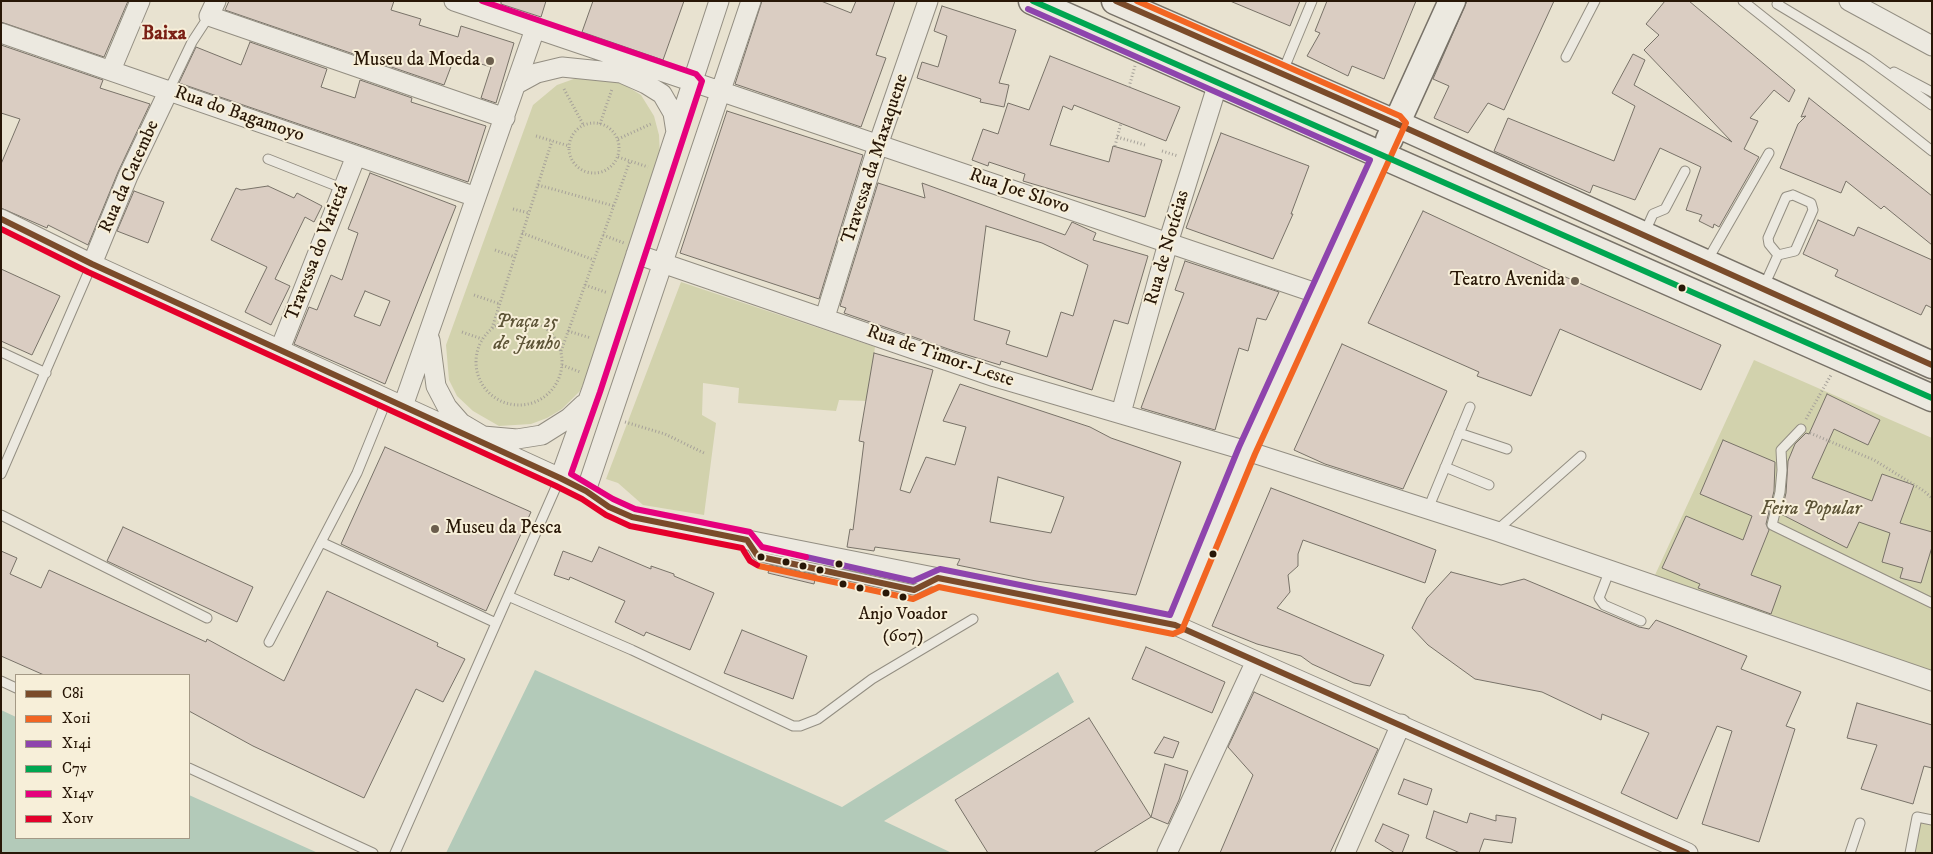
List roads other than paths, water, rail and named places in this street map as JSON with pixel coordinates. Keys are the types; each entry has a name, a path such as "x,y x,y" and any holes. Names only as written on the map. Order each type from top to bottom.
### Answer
{"main road":[{"path":"1032,1 1932,398"},
{"path":"1115,1 1397,124 1932,365"},
{"path":"1382,156 1452,1"}],"street":[{"path":"111,70 140,1"},
{"path":"454,1 720,91"},
{"path":"560,478 588,381 607,343 633,249 676,133 719,1"},
{"path":"586,491 750,1"},
{"name":"Travessa da Maxaquene","path":"825,317 878,145 928,1"},
{"path":"1849,1 1932,46"},
{"path":"213,9 505,118"},
{"path":"395,402 429,331 535,28"},
{"name":"Rua do Bagamoyo","path":"1,33 476,197"},
{"path":"516,85 537,73 562,68 621,73 646,84 662,94 673,113 676,133"},
{"name":"Rua de Notícias","path":"1121,413 1168,243 1218,83"},
{"name":"Rua da Catembe","path":"92,264 128,176 169,90"},
{"name":"Rua Joe Slovo","path":"720,91 1319,294"},
{"name":"Travessa do Varietá","path":"280,349 356,156"},
{"path":"1175,625 1247,451 1382,156"},
{"path":"1,219 92,264 560,478 586,491 609,507 632,517 1175,625 1255,663 1400,724 1688,853"},
{"name":"Rua de Timor-Leste","path":"633,249 663,263 995,376 1247,451 1496,531 1609,572 1932,681"},
{"path":"429,331 436,386 447,407 461,423 483,436 517,439 542,436 582,407 588,381"},
{"path":"1168,853 1255,663"},
{"path":"1345,853 1400,724"}],"lane":[{"path":"1282,73 1312,1"},
{"path":"1566,57 1595,1"},
{"path":"1743,1 1932,151"},
{"path":"1779,1 1777,4 1867,58 1932,92"},
{"path":"169,90 192,42 213,9"},
{"path":"1867,58 1932,104"},
{"path":"1706,263 1769,153"},
{"path":"268,159 344,188"},
{"path":"1644,235 1654,214 1665,209 1685,171"},
{"path":"1763,289 1778,256 1795,251 1813,210 1811,203 1793,195 1786,198 1768,238 1769,244 1778,256"},
{"path":"1,474 92,264"},
{"path":"1,352 46,373"},
{"path":"269,642 395,402"},
{"path":"1428,510 1470,407"},
{"path":"1801,429 1780,450 1782,470 1780,492 1772,524 1932,603"},
{"path":"1459,433 1507,449"},
{"path":"1496,531 1581,456"},
{"path":"1445,467 1489,485"},
{"path":"395,853 560,478"},
{"path":"1,514 207,618"},
{"path":"321,542 496,623"},
{"path":"1609,572 1599,598 1604,604 1641,621"},
{"path":"508,596 632,650 792,726 800,726 818,719 872,679 973,619"},
{"path":"1,681 15,688"},
{"path":"190,768 373,853"},
{"path":"1910,853 1917,817 1932,820"},
{"path":"1850,853 1860,823"}],"place":[{"name":"Museu da Moeda","path":"490,61"},
{"name":"Teatro Avenida","path":"1575,281"},
{"name":"Museu da Pesca","path":"435,529"},
{"name":"Anjo Voador (607)","path":"903,597"}],"district":[{"name":"Baixa","path":"164,35"}],"park label":[{"name":"Praça 25 de Junho","path":"527,334"},
{"name":"Feira Popular","path":"1811,510"}]}
